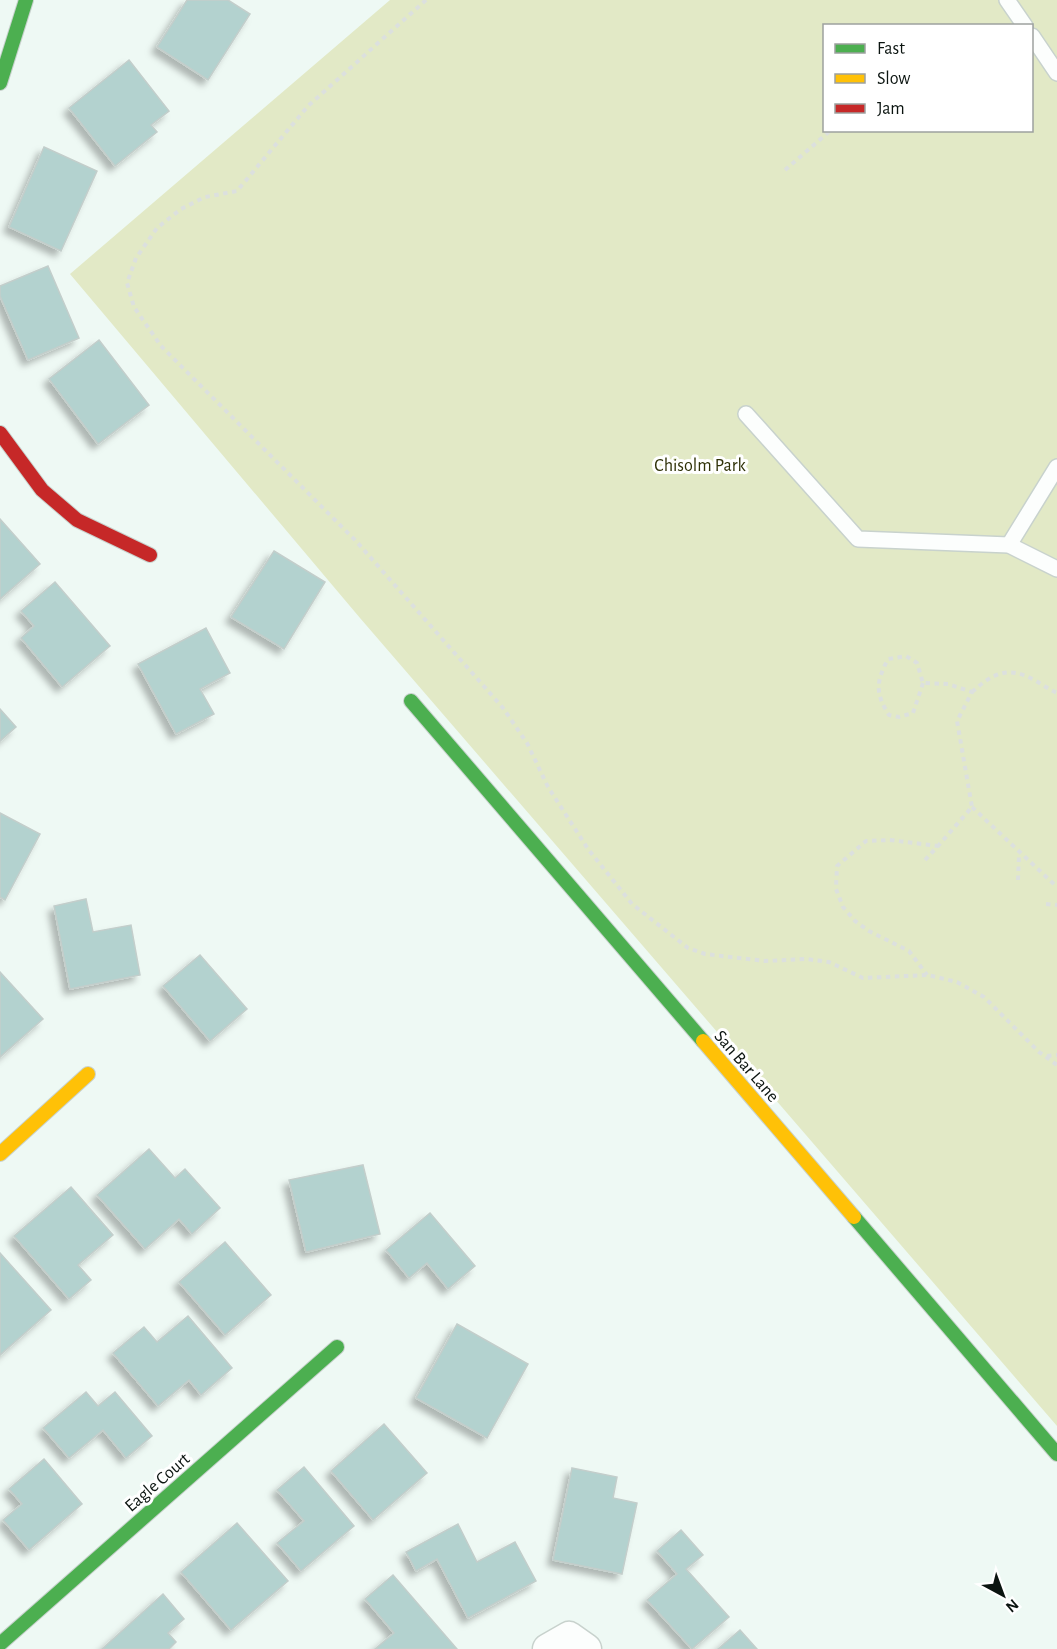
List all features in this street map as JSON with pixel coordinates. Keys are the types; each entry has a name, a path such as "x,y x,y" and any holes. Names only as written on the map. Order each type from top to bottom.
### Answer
{"street":[{"path":"0,83 26,0"},
{"path":"0,434 42,490 77,520 150,555"},
{"name":"San Bar Lane","path":"411,701 1057,1454"},
{"path":"0,1154 88,1074"},
{"name":"Eagle Court","path":"0,1644 337,1347"},
{"path":"548,1649 569,1637 586,1649"}],"lane":[{"path":"1007,0 1023,24"},
{"path":"1033,37 1057,73"},
{"path":"747,414 858,539 1009,545 1057,570"},
{"path":"1009,545 1057,467"}],"path":[{"path":"426,0 308,106 237,191 205,197 181,209 157,228 136,258 127,283 134,307 161,346 356,541 503,708 527,744 548,787 588,849 632,904 659,928 688,948 705,954 765,961 806,959 829,962 863,978 928,975 957,982 984,996 1039,1052 1057,1065"},
{"path":"785,170 829,132"},
{"path":"906,656 917,663 923,683 913,713 899,717 889,715 880,702 878,679 888,659 906,656"},
{"path":"1057,693 1033,679 1008,672 992,674 972,692 957,721 972,807 1019,854 1057,887"},
{"path":"923,683 948,684 972,692"},
{"path":"925,860 972,807"},
{"path":"928,975 909,951 869,931 855,921 843,907 836,889 837,866 866,841 890,840 938,846"},
{"path":"1018,880 1019,854"},
{"path":"1046,904 1057,905"},
{"path":"1047,1056 1057,1055"}],"green space":[{"name":"Chisolm Park","path":"390,0 1057,0 1057,1426 360,618 70,274"}],"building":[{"path":"187,0 228,0 250,14 208,80 157,47"},
{"path":"129,60 169,111 151,125 157,132 115,166 69,108"},
{"path":"44,147 97,171 61,251 9,227"},
{"path":"48,266 79,338 28,360 0,296 0,286"},
{"path":"99,340 149,405 98,444 49,379"},
{"path":"0,519 40,564 0,599"},
{"path":"274,551 325,582 284,649 231,617"},
{"path":"55,582 110,646 62,687 21,638 34,626 21,611"},
{"path":"206,628 230,673 200,689 214,714 176,734 138,664"},
{"path":"0,709 16,727 0,741"},
{"path":"0,813 40,834 5,900 0,897"},
{"path":"86,899 93,932 131,925 140,975 70,989 54,906"},
{"path":"200,955 247,1009 210,1041 163,986"},
{"path":"0,972 43,1019 0,1057"},
{"path":"149,1149 175,1178 185,1169 220,1208 192,1234 179,1219 145,1249 97,1195"},
{"path":"363,1165 380,1234 306,1252 289,1180"},
{"path":"71,1187 113,1235 78,1265 91,1280 69,1299 14,1236"},
{"path":"430,1213 475,1266 448,1289 427,1263 409,1278 386,1250"},
{"path":"225,1242 271,1295 225,1335 179,1282"},
{"path":"0,1253 51,1310 0,1355"},
{"path":"188,1316 232,1368 201,1395 189,1380 158,1406 113,1353 144,1327 157,1342"},
{"path":"457,1324 528,1364 487,1438 416,1398"},
{"path":"86,1392 98,1406 115,1392 152,1436 126,1458 103,1430 69,1458 43,1428"},
{"path":"384,1424 427,1473 373,1520 331,1471"},
{"path":"44,1459 82,1504 29,1550 3,1520 22,1504 9,1489"},
{"path":"304,1467 354,1526 301,1571 277,1543 304,1521 277,1490"},
{"path":"572,1468 617,1477 613,1498 637,1503 622,1574 553,1560"},
{"path":"237,1523 288,1581 231,1630 181,1572"},
{"path":"458,1524 477,1562 515,1542 536,1581 468,1618 437,1559 416,1571 406,1552"},
{"path":"681,1530 703,1555 686,1569 729,1617 692,1649 647,1600 677,1574 657,1551"},
{"path":"393,1575 457,1649 375,1649 394,1633 365,1599"},
{"path":"163,1594 184,1619 168,1633 176,1642 169,1649 102,1649"},
{"path":"740,1630 757,1649 718,1649"}],"traffic: fast":[{"path":"0,83 26,0"},
{"path":"411,701 703,1041"},
{"path":"854,1217 1057,1454"},
{"path":"0,1644 337,1347"}],"traffic: slow":[{"path":"703,1041 854,1217"},
{"path":"0,1154 88,1074"}],"traffic: jam":[{"path":"0,433 42,490 77,520 150,555"}]}
